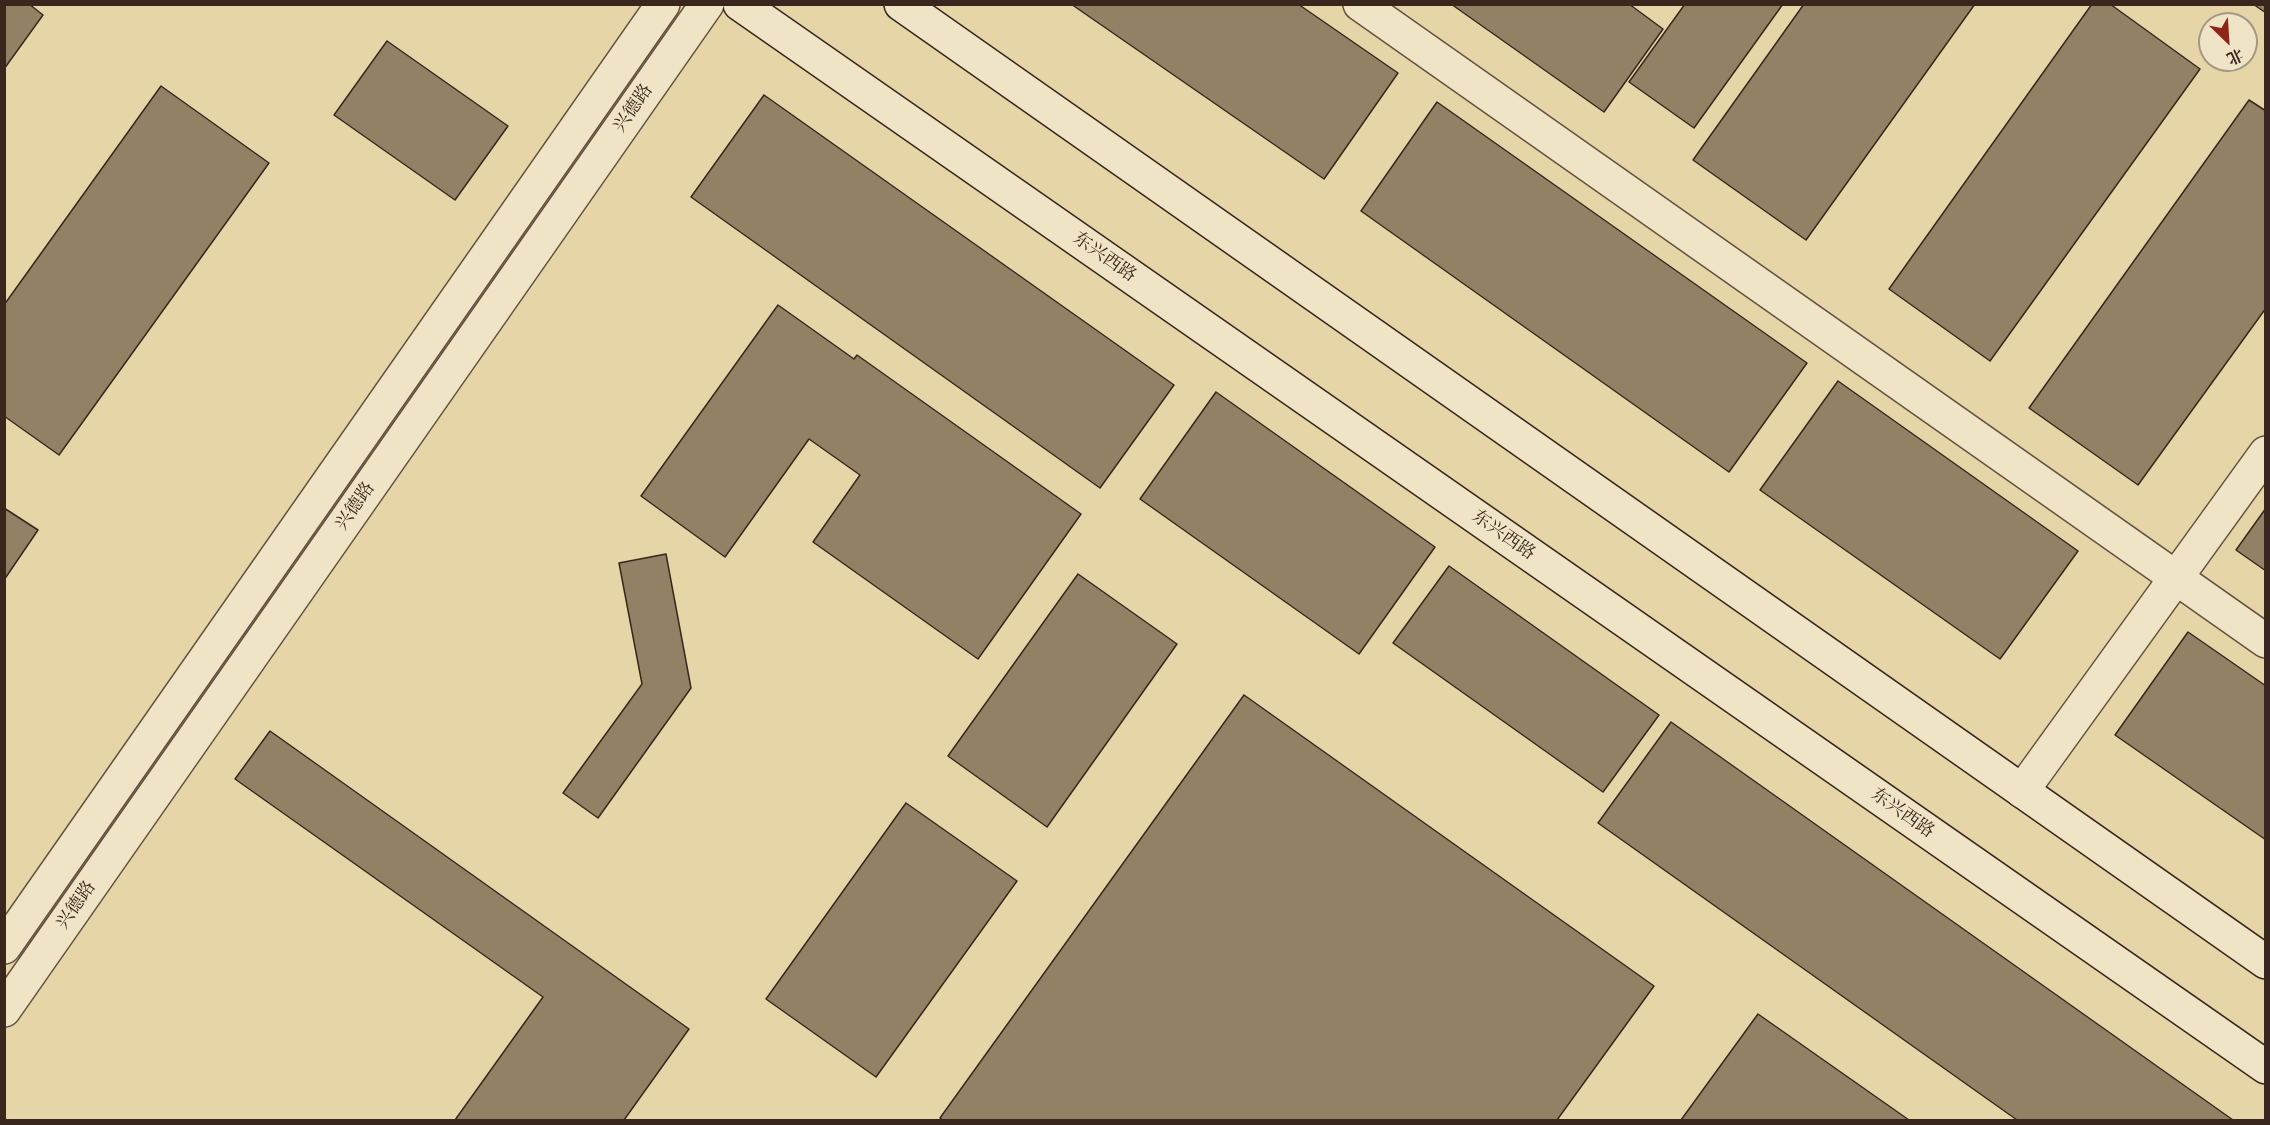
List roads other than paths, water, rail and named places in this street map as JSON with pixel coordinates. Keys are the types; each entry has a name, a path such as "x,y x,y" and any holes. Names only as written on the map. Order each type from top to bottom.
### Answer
{"street":[{"name":"兴德路","path":"4,947 663,4"},
{"name":"兴德路","path":"4,1010 707,4"},
{"name":"东兴西路","path":"740,4 2265,1067"},
{"path":"901,4 2265,962"},
{"path":"1360,4 2265,641"},
{"path":"2022,791 2265,453"}]}
